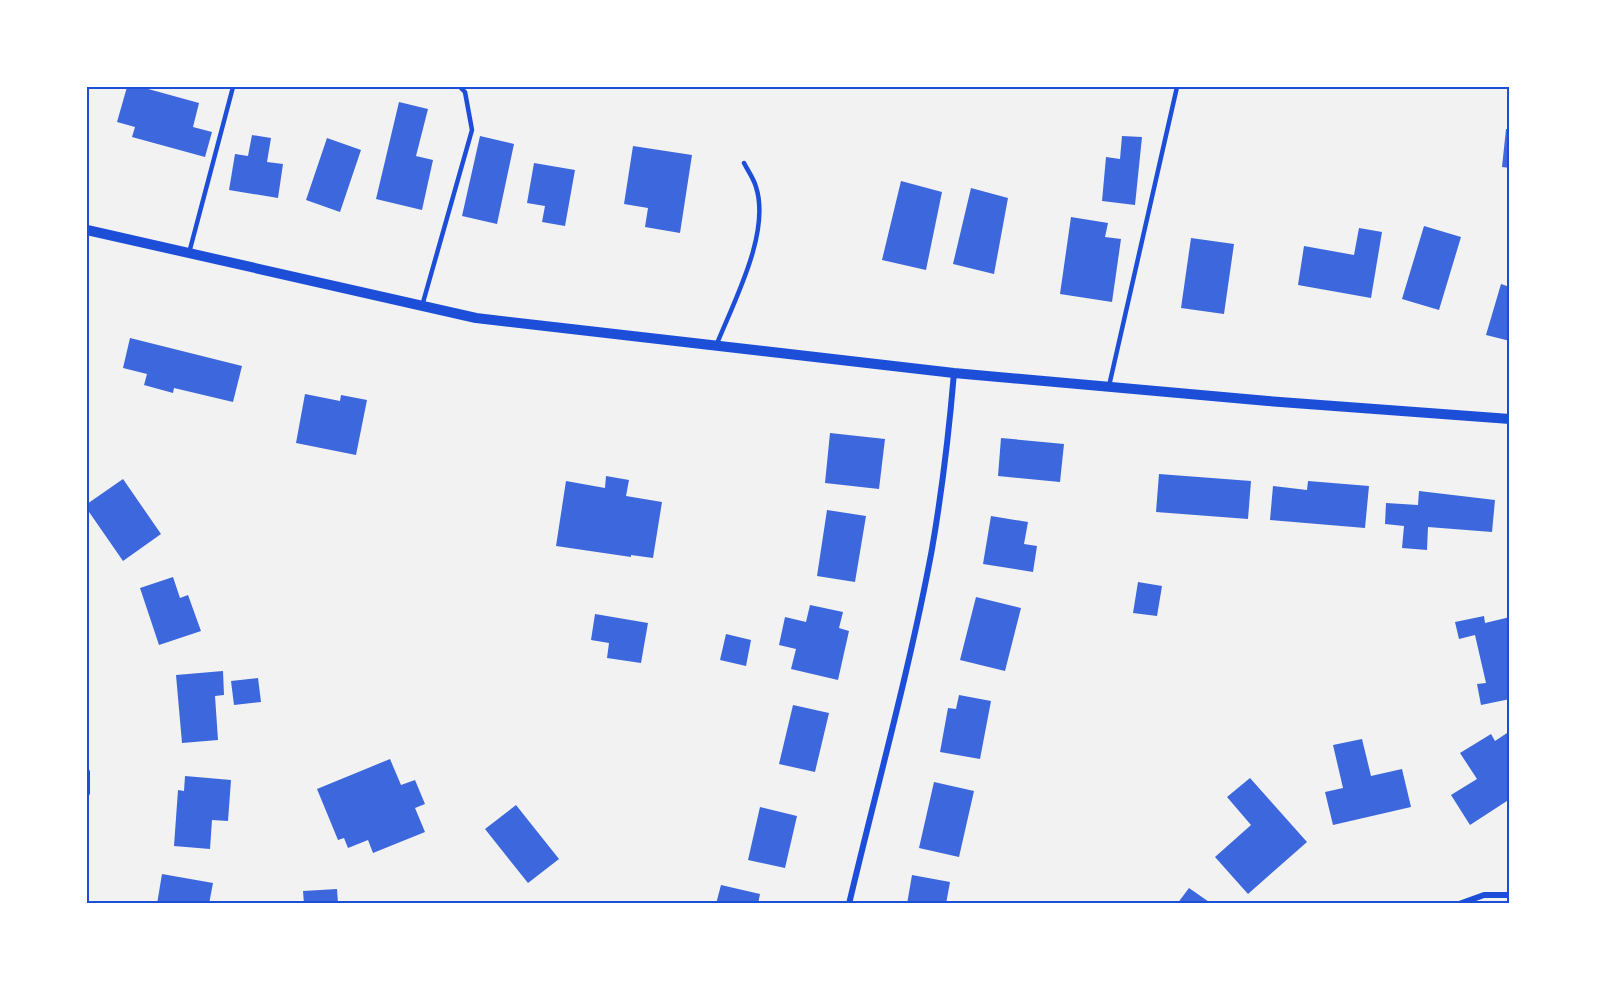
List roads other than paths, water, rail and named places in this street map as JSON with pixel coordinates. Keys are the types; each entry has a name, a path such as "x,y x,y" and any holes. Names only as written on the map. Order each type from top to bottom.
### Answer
{"street":[{"path":"87,230 476,318 954,373 1510,419"},
{"path":"849,904 915,629 929,561 944,473 954,373"},
{"path":"87,772 87,793"},
{"path":"1459,904 1484,896 1510,896"}],"lane":[{"path":"189,253 233,87"},
{"path":"422,306 472,130 465,92 460,87"},
{"path":"1109,386 1177,87"},
{"path":"716,346 755,250 760,220 757,188 744,163"}]}
